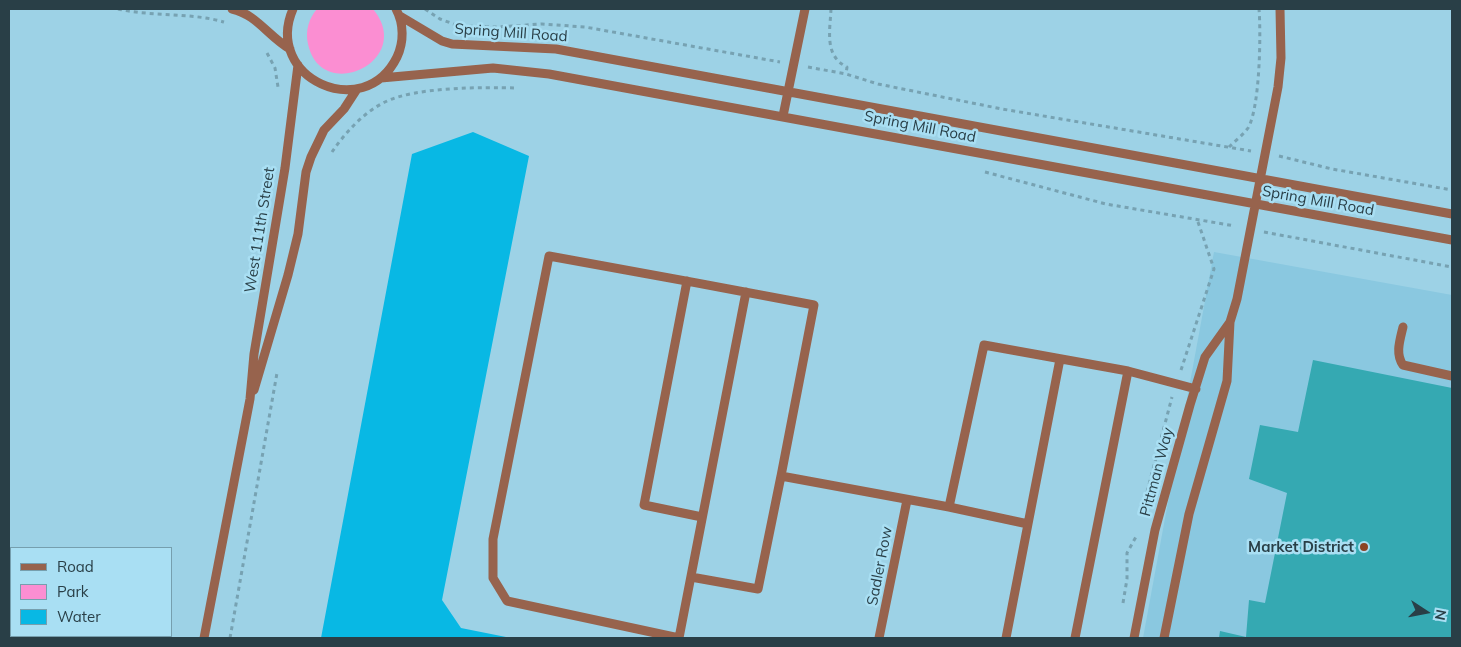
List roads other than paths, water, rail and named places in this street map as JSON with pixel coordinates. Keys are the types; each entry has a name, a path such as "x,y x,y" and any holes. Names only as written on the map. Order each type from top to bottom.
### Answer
{"street":[{"path":"232,9 243,11 281,44 290,49"},
{"path":"294,9 288,33 290,49 298,65 309,78 323,86 340,90 357,89 381,78 392,65 400,50 402,33 398,12"},
{"path":"784,116 805,9"},
{"name":"Pittman Way","path":"1164,638 1192,500 1227,381 1230,322 1256,204 1281,58 1280,9"},
{"name":"Spring Mill Road","path":"398,12 442,41 452,44 556,49 1452,214"},
{"name":"West 111th Street","path":"204,638 250,399 254,354 285,168 298,65"},
{"name":"Spring Mill Road","path":"381,78 437,72 514,69 784,116 1452,240"},
{"name":"West 111th Street","path":"250,399 261,373 277,306 288,275 298,234 306,172 311,157 324,130 344,109 357,89"},
{"path":"691,577 758,589 814,305 687,280 549,256 493,539 493,578 507,600 679,638 746,292"},
{"path":"687,280 644,505 702,517"},
{"name":"Pittman Way","path":"1134,638 1164,492 1205,357 1230,322"},
{"path":"1403,328 1398,353 1399,360 1403,365 1452,376"},
{"path":"949,507 984,345 1128,371 1196,389"},
{"path":"1006,638 1060,359"},
{"path":"1075,638 1128,371"},
{"path":"781,476 949,507 1028,524"},
{"name":"Sadler Row","path":"879,638 907,500"}],"water":[{"path":"473,132 529,156 442,600 461,628 511,638 321,638 412,154"}],"place":[{"name":"Market District","path":"1364,547"}]}
